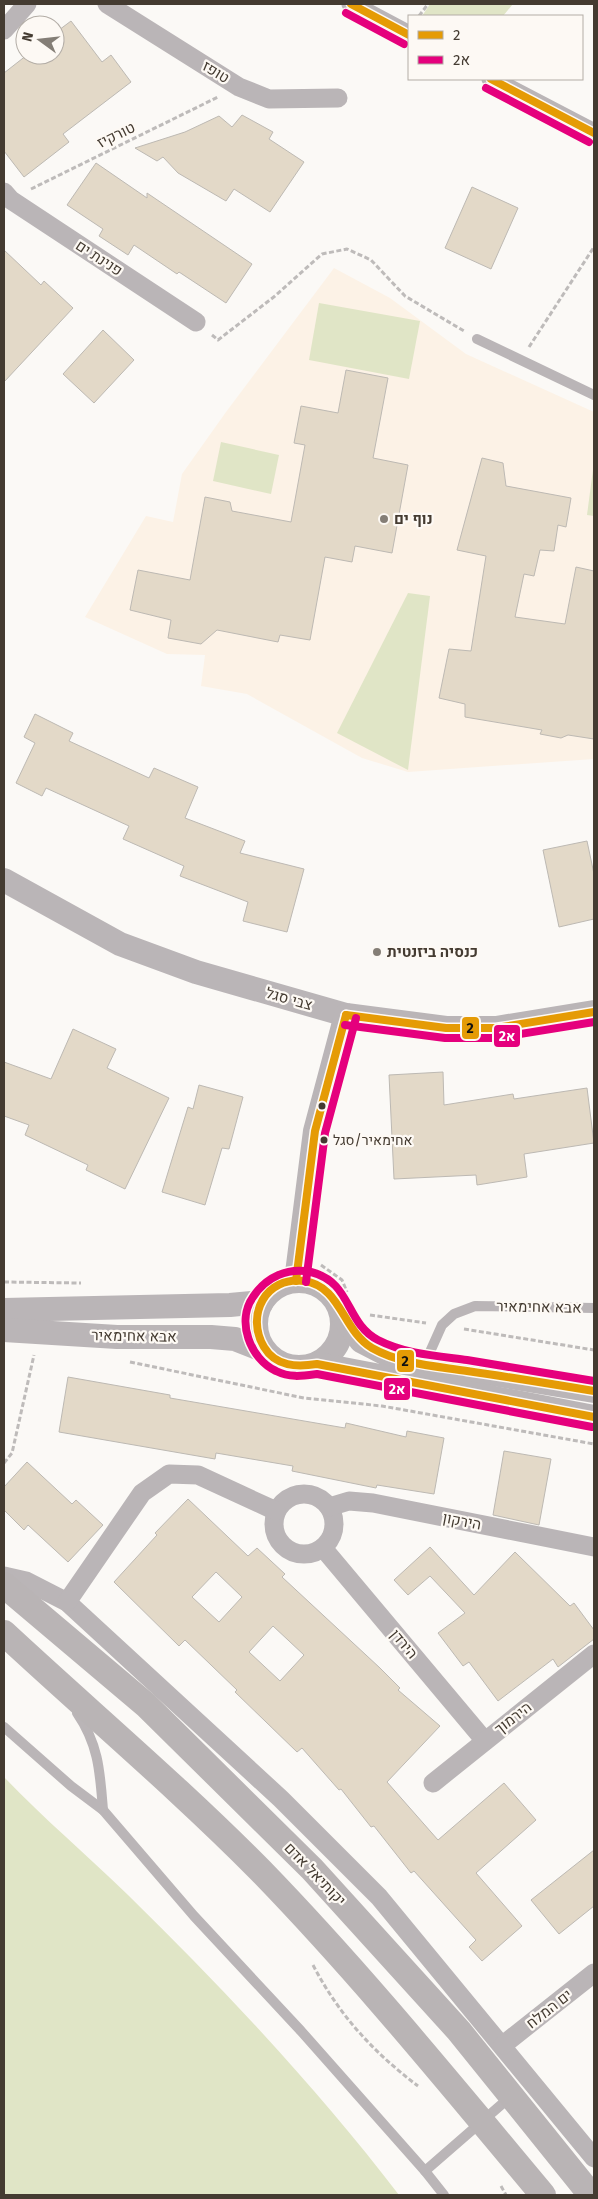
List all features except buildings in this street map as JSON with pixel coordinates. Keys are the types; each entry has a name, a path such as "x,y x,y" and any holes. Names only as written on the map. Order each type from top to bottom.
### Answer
{"main road":[{"name":"יקותיאל אדם","path":"4,1585 146,1705 312,1869 459,2031 591,2195"},
{"path":"4,1633 153,1767 259,1870 376,1997 543,2195"}],"street":[{"path":"4,30 27,4"},
{"name":"טופז","path":"107,4 239,87 269,98 338,98"},
{"path":"351,4 408,34"},
{"path":"493,80 594,134"},
{"name":"פנינת ים","path":"7,196 196,322"},
{"name":"צבי סגל","path":"4,880 120,944 196,972 346,1015 446,1028 496,1028 594,1012"},
{"path":"296,1281 316,1131 346,1015"},
{"path":"346,1306 338,1344 331,1354 317,1364 307,1368 293,1368 279,1364 263,1350 258,1339 256,1314 262,1302 278,1286 286,1282 310,1282 323,1288 346,1306 361,1341 392,1357 594,1391"},
{"name":"אבא אחימאיר","path":"4,1310 230,1305 262,1302"},
{"name":"אבא אחימאיר","path":"4,1330 116,1337 211,1337 235,1339 263,1350"},
{"path":"317,1364 594,1417"},
{"path":"67,1602 142,1494 169,1474 198,1475 276,1511"},
{"path":"306,1493 323,1500 329,1507 333,1515 333,1533 323,1548 306,1554 288,1550 276,1537 274,1520 276,1511 289,1497 306,1493"},
{"name":"הירקון","path":"329,1507 349,1501 373,1503 594,1547"},
{"name":"הירדן","path":"323,1548 485,1741"},
{"path":"4,1576 26,1581 67,1602 281,1798 372,1890 503,2045 594,2158"},
{"name":"הירמוך","path":"433,1783 594,1654"},
{"name":"ים המלח","path":"503,2045 594,1973"}],"lane":[{"path":"477,339 594,395"},
{"name":"אבא אחימאיר","path":"442,1325 454,1314 475,1306 594,1308"},
{"path":"425,1363 442,1325"},
{"path":"56,1681 89,1731 98,1757 103,1810"},
{"path":"4,1728 103,1810 194,1916 301,2031 444,2195"},
{"path":"424,2171 510,2096"}],"path":[{"path":"420,15 428,4"},
{"name":"טורקיז","path":"7,196 239,87"},
{"path":"520,361 594,247"},
{"path":"196,322 218,340 275,296 322,254 348,250 371,260 404,296 477,339"},
{"path":"317,1262 342,1280 346,1306"},
{"path":"367,1314 594,1350"},
{"path":"4,1463 12,1453 34,1352 27,1353"},
{"path":"125,1362 296,1396 382,1406 594,1444"},
{"path":"313,1965 324,1986 350,2024 383,2058 421,2089"}],"shaded area":[{"name":"נוף ים","path":"334,268 390,298 466,354 594,412 594,759 408,772 362,758 247,694 201,686 205,655 167,654 85,617 146,516 173,522 182,474"}],"green space":[{"path":"430,4 513,4 504,15 423,15"},
{"path":"319,303 420,321 409,379 309,360"},
{"path":"221,442 279,455 271,494 213,481"},
{"path":"594,462 594,516 587,515"},
{"path":"408,593 430,596 408,770 337,733"},
{"path":"4,1777 128,1895 269,2040 336,2116 399,2195 4,2195"}],"transit line":[{"name":"2","path":"351,4 408,34"},
{"name":"2א","path":"346,13 404,44"},
{"name":"2","path":"493,80 594,133"},
{"name":"2א","path":"486,88 589,142"},
{"name":"2","path":"346,1015 446,1028 496,1028 594,1012"},
{"name":"2","path":"296,1281 315,1131 346,1015"},
{"name":"2א","path":"306,1282 325,1133 356,1018"},
{"name":"2א","path":"345,1025 445,1038 496,1038 594,1022"},
{"name":"2א","path":"592,1427 317,1374 286,1375 276,1371 259,1358 248,1338 246,1317 253,1297 271,1279 286,1272 311,1272 324,1277 334,1284 342,1293 359,1324 367,1333 388,1345 421,1354 594,1381"},
{"name":"2","path":"594,1391 418,1364 394,1358 372,1348 362,1340 326,1291 304,1281 291,1281 279,1285 270,1291 258,1311 259,1335 264,1347 269,1354 281,1362 295,1365 317,1364 594,1417"}],"place":[{"name":"נוף ים","path":"384,519"},
{"name":"כנסיה ביזנטית","path":"377,952"},
{"name":"אחימאיר/סגל","path":"324,1140"}]}
